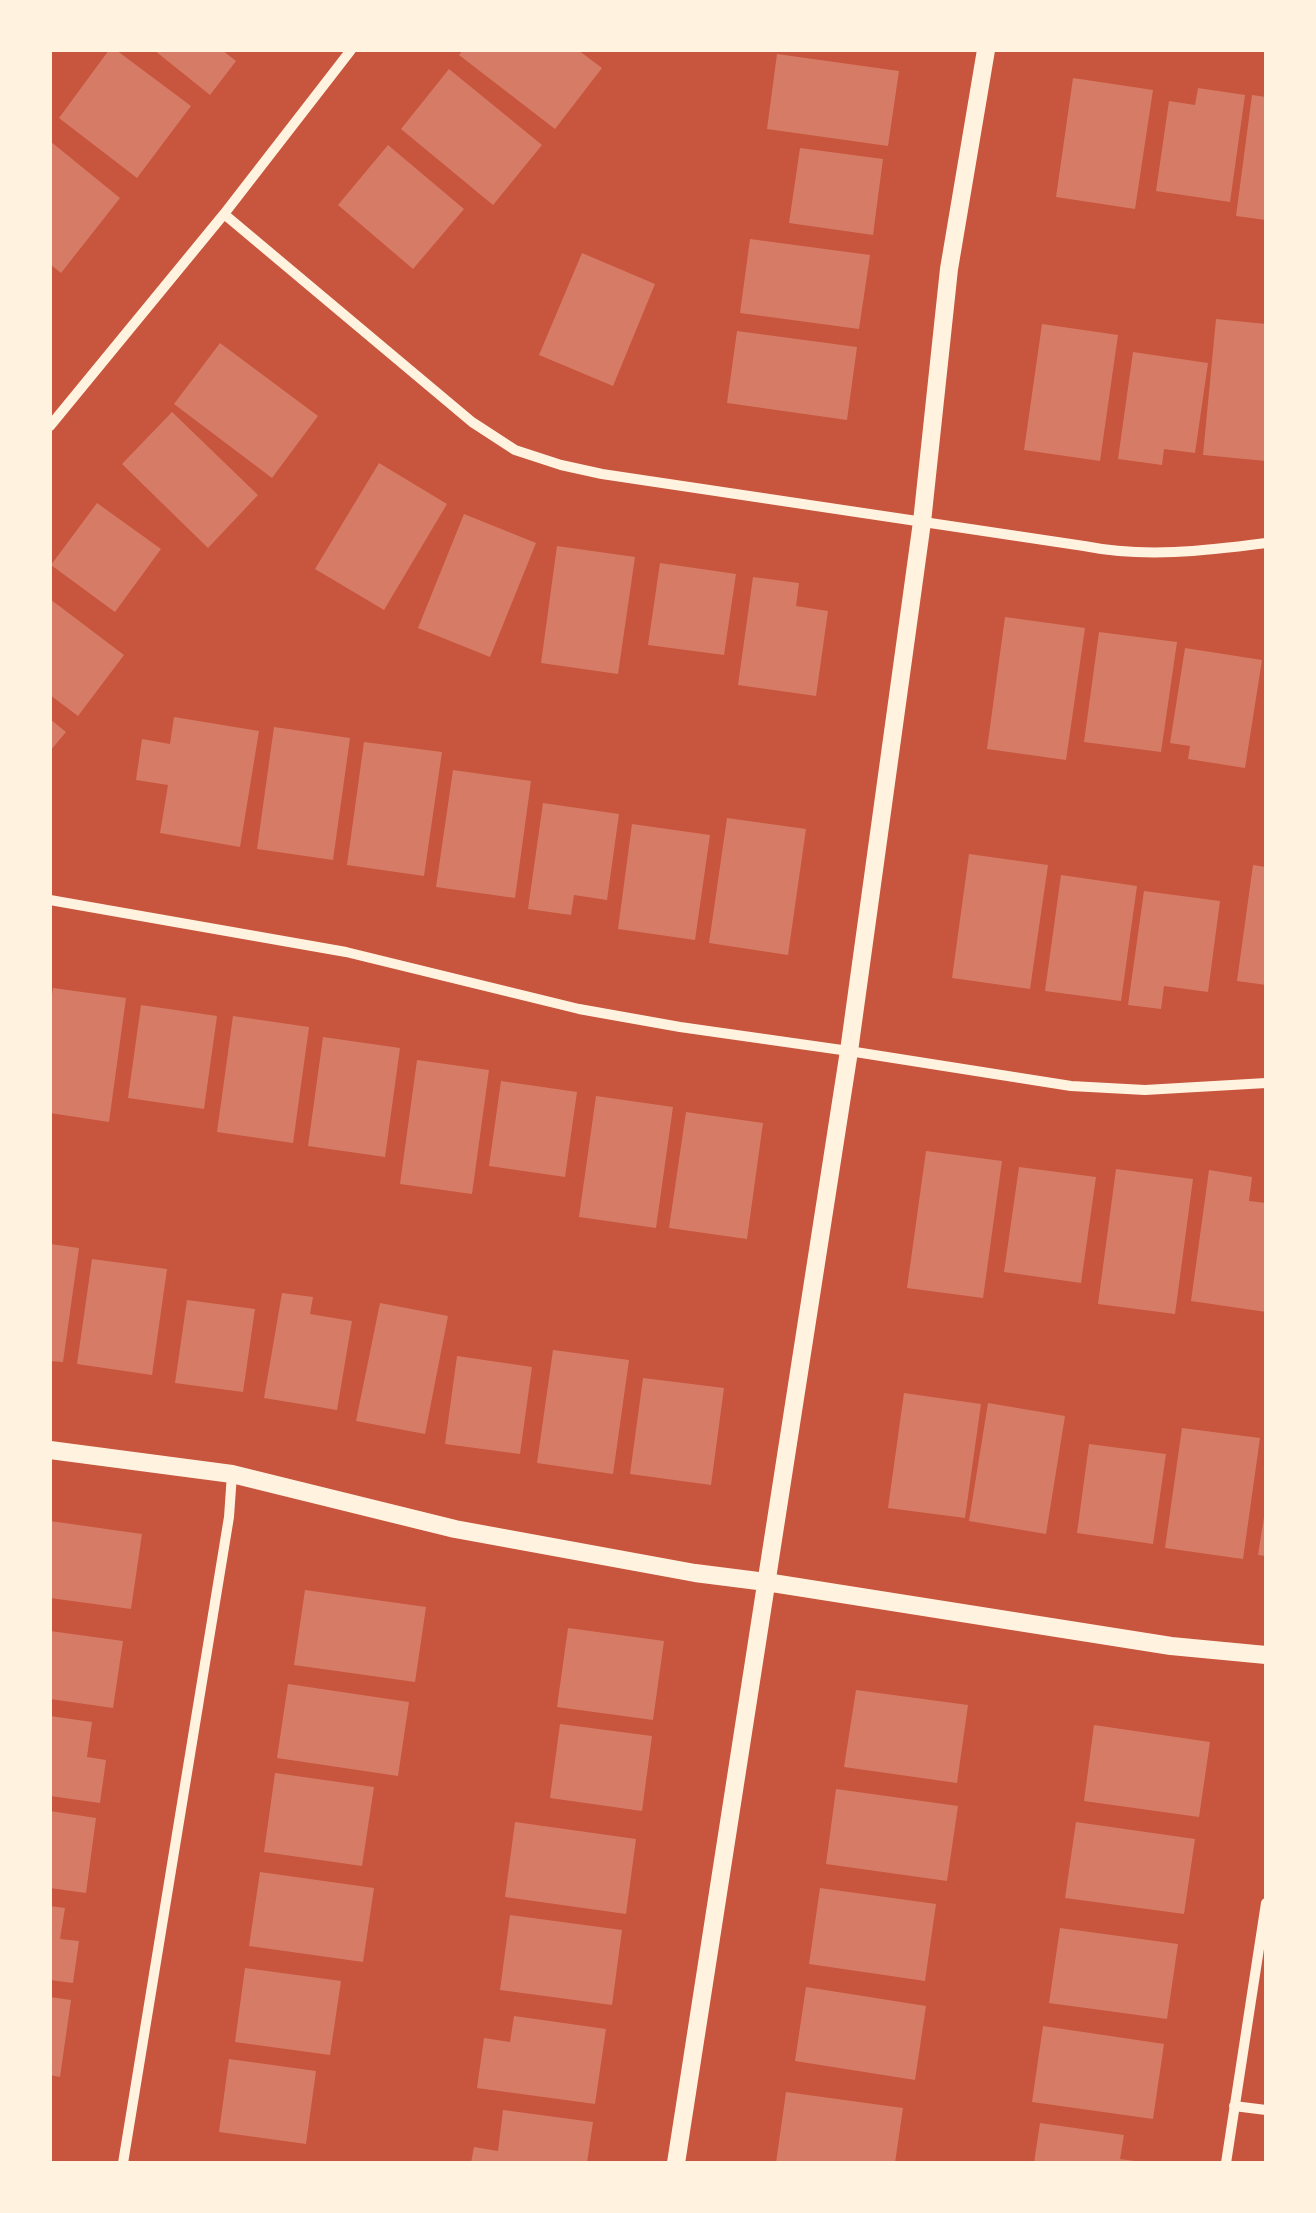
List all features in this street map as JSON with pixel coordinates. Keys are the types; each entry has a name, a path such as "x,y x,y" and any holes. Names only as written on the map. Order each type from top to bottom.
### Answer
{"street":[{"path":"50,426 224,214 351,50"},
{"path":"676,2163 849,1051 922,522 950,270 986,50"},
{"path":"224,214 472,422 514,450 561,465 1117,553 1215,550 1266,543"},
{"path":"50,900 346,952 579,1009 1072,1086 1145,1090 1266,1083"},
{"path":"50,1450 232,1474 456,1528 695,1573 1171,1646 1266,1655"},
{"path":"123,2163 226,1537 232,1474"},
{"path":"1226,2163 1266,1903"},
{"path":"1234,2106 1266,2110"}],"building":[{"path":"109,50 116,50 191,106 137,178 59,118"},
{"path":"154,50 222,50 236,61 210,95"},
{"path":"463,50 578,50 602,68 555,129 459,55"},
{"path":"777,54 899,71 888,146 767,129"},
{"path":"449,69 542,145 493,205 401,129"},
{"path":"1073,78 1153,90 1135,209 1056,197"},
{"path":"1198,88 1245,95 1230,202 1156,191 1169,101 1195,105"},
{"path":"1252,95 1266,97 1266,220 1236,216"},
{"path":"50,141 120,198 61,273 50,264"},
{"path":"388,145 464,209 413,269 338,205"},
{"path":"800,148 883,159 873,235 789,223"},
{"path":"750,239 870,255 859,329 740,313"},
{"path":"582,253 655,284 613,386 539,355"},
{"path":"1216,319 1266,324 1266,461 1203,455"},
{"path":"1042,324 1118,335 1100,461 1024,450"},
{"path":"737,331 857,347 847,420 727,403"},
{"path":"220,343 318,416 272,478 174,404"},
{"path":"1133,352 1208,363 1195,453 1164,449 1162,465 1118,459"},
{"path":"172,412 258,495 208,548 122,464"},
{"path":"379,463 447,504 384,610 315,569"},
{"path":"97,503 161,549 115,612 51,565"},
{"path":"464,514 536,543 490,657 418,628"},
{"path":"557,546 635,557 618,674 541,663"},
{"path":"660,563 736,574 724,655 648,645"},
{"path":"753,577 799,583 796,606 828,611 816,696 738,685"},
{"path":"50,599 124,655 78,716 50,695"},
{"path":"1005,617 1085,628 1066,760 987,749"},
{"path":"1099,632 1177,642 1161,752 1084,742"},
{"path":"1185,648 1262,660 1245,768 1188,759 1190,746 1170,743"},
{"path":"174,717 259,731 240,847 160,833 168,785 136,780 142,739 170,744"},
{"path":"50,719 66,732 50,751"},
{"path":"274,727 350,738 333,860 257,849"},
{"path":"364,742 442,752 424,876 347,865"},
{"path":"453,770 531,781 515,898 436,887"},
{"path":"543,803 619,814 607,900 574,895 571,915 528,909"},
{"path":"727,818 806,829 788,955 709,943"},
{"path":"632,824 710,835 695,940 618,929"},
{"path":"969,854 1048,865 1030,989 952,978"},
{"path":"1253,865 1266,867 1266,985 1237,981"},
{"path":"1061,875 1137,886 1121,1001 1045,991"},
{"path":"1144,891 1220,901 1208,992 1164,986 1161,1009 1128,1005"},
{"path":"53,988 126,998 109,1122 50,1113"},
{"path":"141,1005 217,1016 204,1109 128,1098"},
{"path":"233,1016 309,1027 293,1143 217,1132"},
{"path":"323,1037 400,1048 385,1157 308,1146"},
{"path":"417,1060 489,1070 472,1194 400,1184"},
{"path":"501,1081 577,1092 565,1177 489,1166"},
{"path":"596,1096 673,1107 656,1228 579,1217"},
{"path":"686,1112 763,1123 747,1239 669,1228"},
{"path":"926,1151 1002,1161 983,1298 907,1288"},
{"path":"1019,1167 1096,1177 1081,1283 1004,1272"},
{"path":"1116,1169 1193,1179 1175,1314 1098,1304"},
{"path":"1209,1170 1252,1177 1249,1201 1266,1203 1266,1312 1191,1301"},
{"path":"50,1244 79,1248 63,1362 50,1361"},
{"path":"92,1259 167,1269 152,1375 77,1364"},
{"path":"282,1293 313,1297 310,1314 352,1321 337,1410 264,1398"},
{"path":"187,1300 255,1309 243,1392 175,1383"},
{"path":"380,1303 448,1316 425,1434 356,1421"},
{"path":"553,1350 629,1360 613,1474 537,1463"},
{"path":"457,1356 532,1367 520,1454 445,1444"},
{"path":"643,1378 724,1388 711,1485 630,1474"},
{"path":"904,1393 981,1404 965,1518 888,1508"},
{"path":"988,1403 1065,1416 1046,1534 969,1521"},
{"path":"1182,1428 1260,1438 1243,1559 1165,1548"},
{"path":"1089,1444 1166,1454 1153,1544 1077,1533"},
{"path":"1266,1517 1266,1556 1258,1555"},
{"path":"50,1521 142,1534 131,1609 50,1598"},
{"path":"305,1590 426,1607 415,1682 294,1665"},
{"path":"568,1628 664,1641 653,1720 557,1707"},
{"path":"50,1631 123,1641 113,1708 50,1699"},
{"path":"288,1684 409,1702 398,1776 277,1758"},
{"path":"856,1690 968,1705 957,1783 844,1767"},
{"path":"50,1716 92,1722 87,1757 106,1760 100,1803 50,1796"},
{"path":"560,1724 652,1736 642,1811 550,1798"},
{"path":"1094,1725 1210,1742 1199,1817 1084,1801"},
{"path":"275,1773 374,1787 362,1866 264,1852"},
{"path":"836,1789 958,1806 947,1881 826,1864"},
{"path":"50,1811 96,1818 86,1893 50,1888"},
{"path":"515,1822 636,1839 626,1914 505,1897"},
{"path":"1076,1822 1195,1839 1184,1914 1065,1898"},
{"path":"260,1872 374,1888 363,1962 249,1946"},
{"path":"820,1888 936,1904 925,1981 809,1964"},
{"path":"50,1906 65,1908 60,1939 79,1941 73,1983 50,1980"},
{"path":"510,1915 622,1930 612,2005 500,1990"},
{"path":"1060,1928 1178,1944 1167,2019 1049,2003"},
{"path":"245,1968 341,1981 330,2055 235,2042"},
{"path":"806,1987 926,2006 915,2080 795,2061"},
{"path":"50,1997 71,2000 60,2077 50,2075"},
{"path":"514,2016 606,2029 595,2104 477,2088 484,2038 510,2042"},
{"path":"1043,2026 1164,2044 1153,2119 1032,2102"},
{"path":"229,2059 316,2071 306,2144 219,2132"},
{"path":"786,2092 903,2108 895,2163 776,2163"},
{"path":"503,2110 593,2122 587,2163 471,2163 474,2147 498,2151"},
{"path":"1040,2123 1124,2135 1120,2159 1135,2161 1034,2163"}]}
